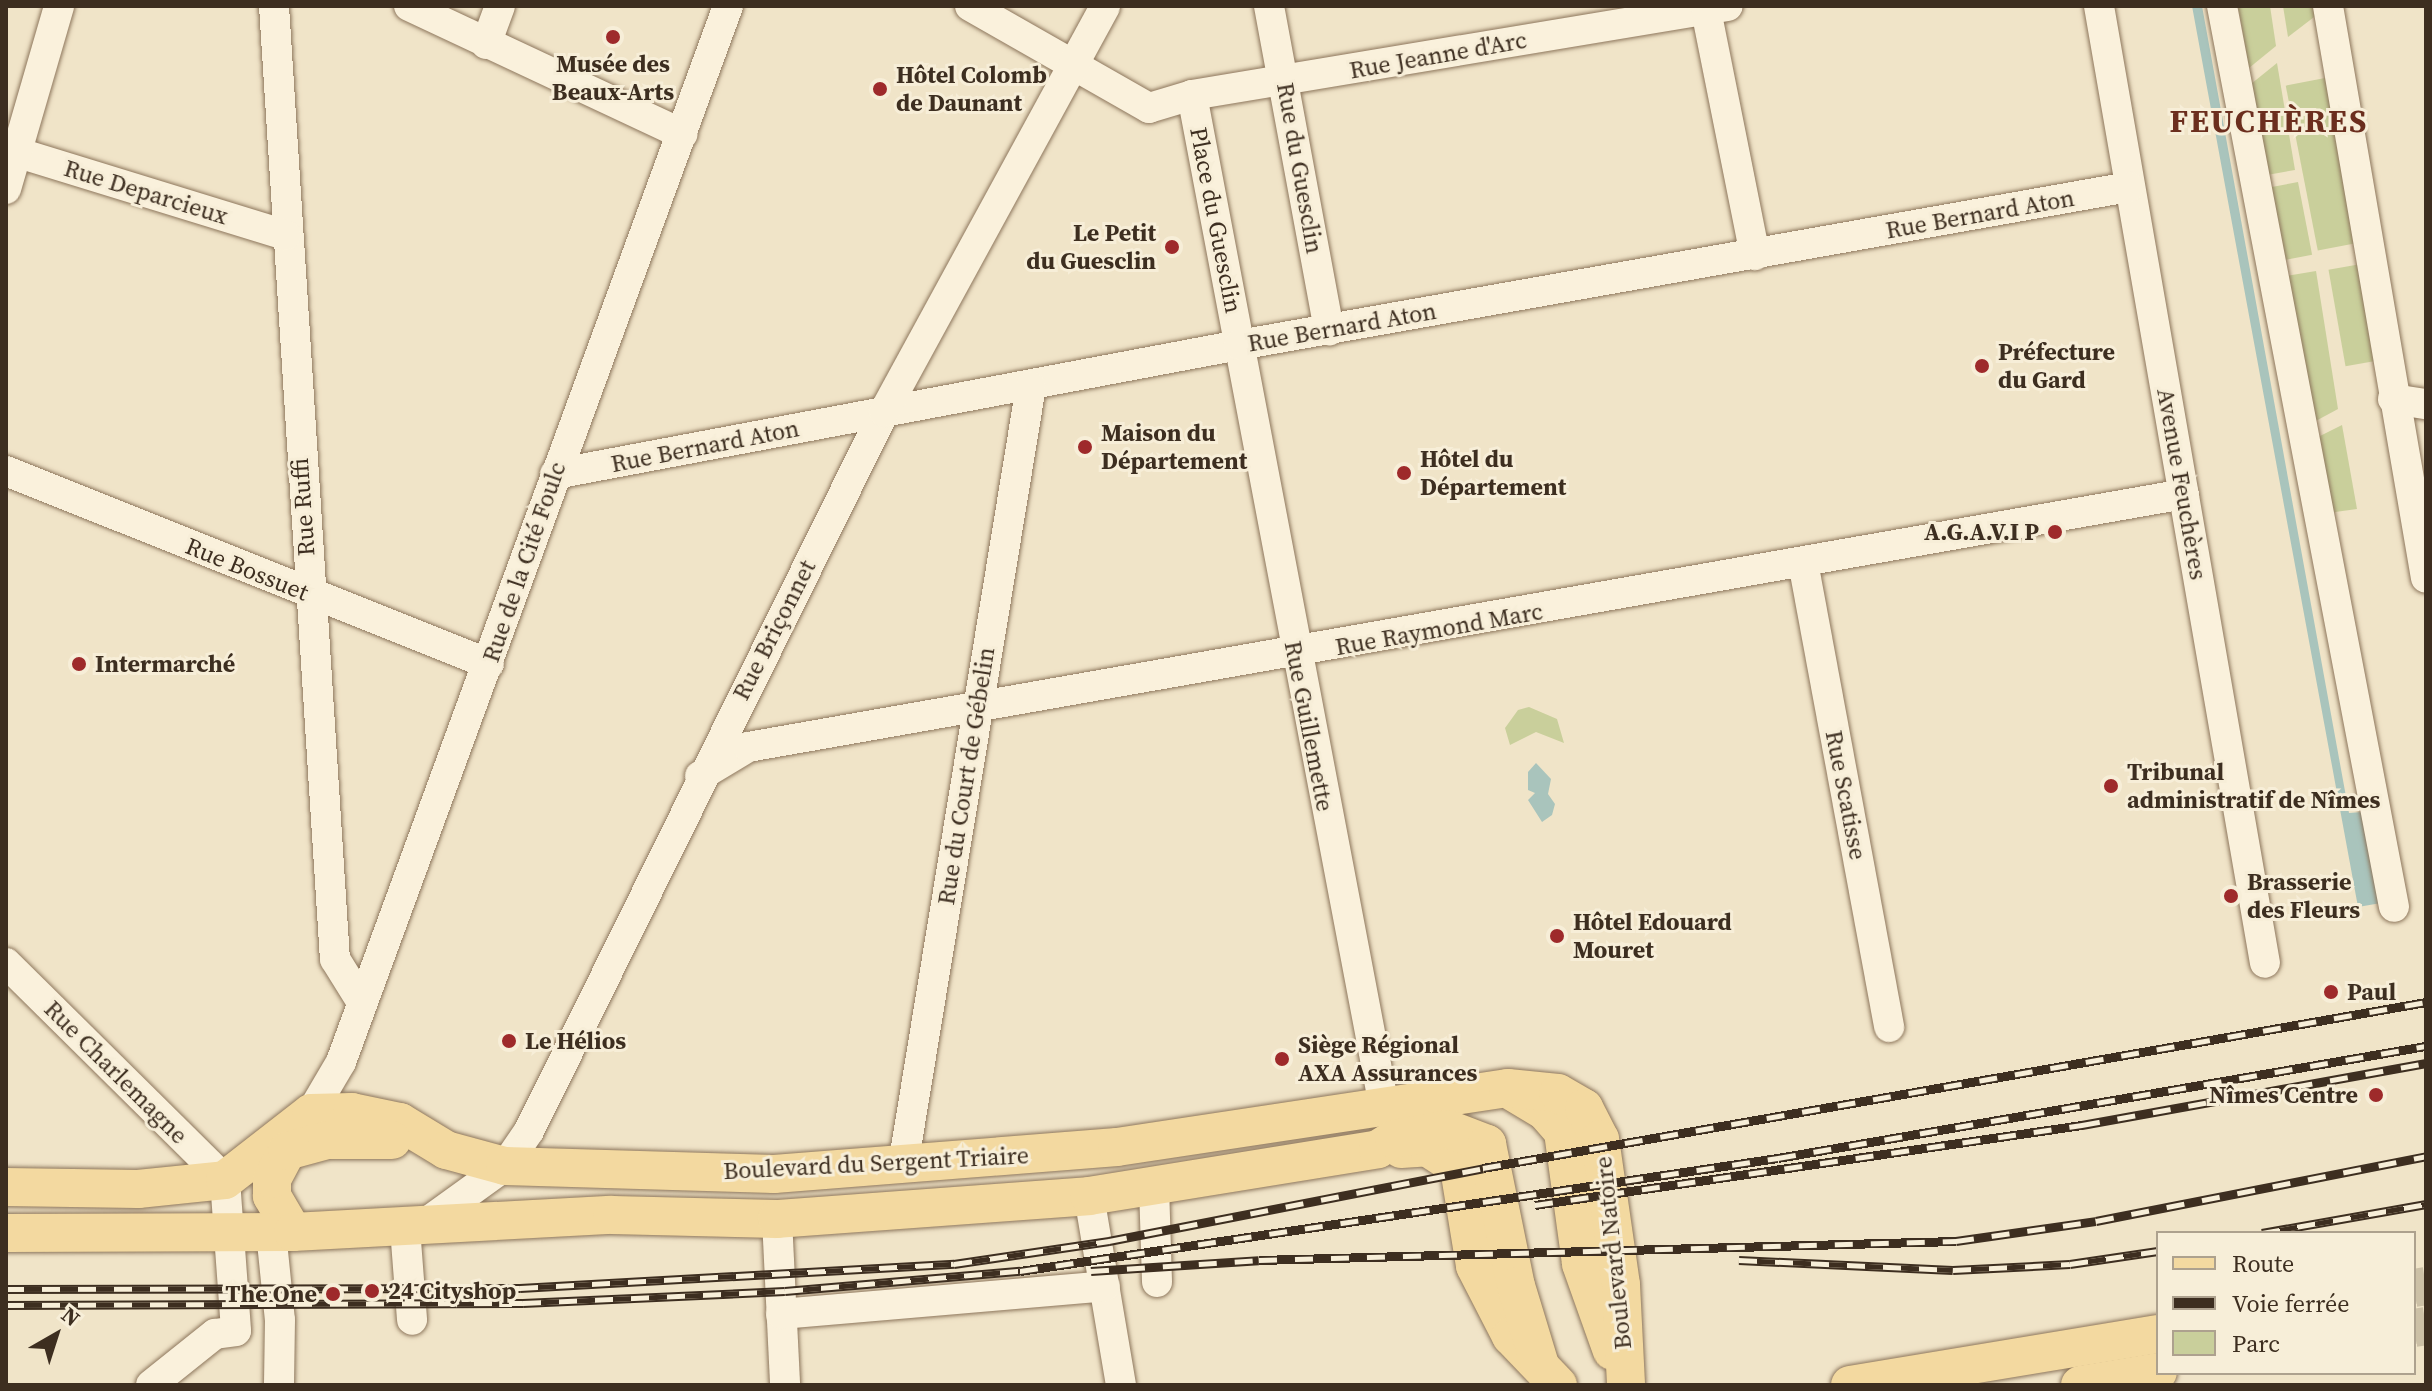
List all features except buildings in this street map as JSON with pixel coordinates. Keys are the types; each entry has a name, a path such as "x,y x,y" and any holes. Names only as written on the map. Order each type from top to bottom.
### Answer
{"main road":[{"name":"Boulevard du Sergent Triaire","path":"311,1113 352,1112 400,1122 446,1150 505,1166 774,1174 1117,1147 1508,1088"},
{"name":"Boulevard Natoire","path":"1508,1088 1558,1093 1584,1108 1600,1139 1621,1285 1625,1385"},
{"path":"6,1187 138,1189 225,1180 311,1113"},
{"path":"282,1232 272,1196 272,1179 311,1113"},
{"name":"Boulevard du Sergent Triaire","path":"6,1233 282,1232 412,1228 612,1215 777,1219 1089,1196 1378,1149 1394,1139 1448,1129 1487,1144 1516,1286 1549,1375"},
{"path":"287,1151 327,1140 377,1137 446,1150"},
{"path":"1378,1149 1427,1147 1459,1168 1475,1266 1511,1336 1549,1375"},
{"path":"1850,1385 2156,1334"},
{"path":"2080,1385 2156,1372"}],"street":[{"path":"6,189 11,150 59,6"},
{"name":"Rue Ruffi","path":"274,6 309,595 335,959 361,1001"},
{"path":"409,6 682,134"},
{"path":"486,44 500,6"},
{"name":"Rue de la Cité Foulc","path":"311,1113 341,1062 728,6"},
{"path":"970,6 1070,66"},
{"name":"Rue Briçonnet","path":"412,1228 505,1166 529,1131 700,776 884,412 1105,6"},
{"name":"Rue du Guesclin","path":"1269,6 1329,331"},
{"name":"Avenue Feuchères","path":"2099,6 2265,963"},
{"path":"2222,6 2394,907"},
{"path":"2328,6 2426,578"},
{"path":"1717,8 1755,255"},
{"name":"Rue Jeanne d'Arc","path":"1070,66 1149,108 1192,95 1717,8"},
{"name":"Place du Guesclin","path":"1192,95 1239,345"},
{"name":"Rue Deparcieux","path":"11,150 286,235"},
{"name":"Rue Bernard Aton","path":"555,474 1239,345 2129,187"},
{"name":"Rue Guillemette","path":"1239,345 1295,655 1384,1106"},
{"name":"Rue du Court de Gébelin","path":"903,1166 1031,386"},
{"path":"2393,399 2426,404"},
{"name":"Rue Bossuet","path":"6,471 309,595 489,664"},
{"name":"Rue Raymond Marc","path":"700,776 748,747 1295,655 2184,494"},
{"name":"Rue Scatisse","path":"1803,562 1889,1027"},
{"name":"Rue Charlemagne","path":"6,963 225,1180"},
{"path":"225,1180 236,1331 263,1356 278,1385"},
{"path":"1154,1186 1157,1282"},
{"path":"1089,1196 1121,1385"},
{"path":"777,1219 785,1385"},
{"path":"412,1228 412,1320"},
{"path":"278,1385 282,1232"},
{"path":"781,1314 1105,1286"},
{"path":"151,1385 215,1334 236,1331"}],"green space":[{"path":"2238,6 2270,6 2276,46 2249,68"},
{"path":"2283,6 2317,6 2318,14 2288,37"},
{"path":"2277,63 2295,170 2267,175 2251,84"},
{"path":"2325,78 2357,243 2318,251 2286,86"},
{"path":"2298,182 2312,255 2285,260 2271,187"},
{"path":"2361,264 2378,361 2346,366 2329,270"},
{"path":"2316,271 2338,409 2312,423 2286,276"},
{"path":"2342,425 2357,509 2328,513 2316,438"},
{"path":"1529,707 1557,719 1564,743 1536,732 1510,745 1505,728 1518,710"}],"water":[{"path":"2192,6 2202,6 2349,813 2362,812 2381,903 2358,907"},
{"path":"1536,763 1551,779 1548,794 1555,804 1552,815 1542,822 1528,800 1535,793 1528,790 1528,772"}],"tunnel":[{"path":"2416,1288 2426,1286"},
{"path":"2416,1328 2426,1326"}],"railway":[{"path":"6,1289 520,1288 954,1264 1109,1241 1483,1168 2426,1002"},
{"path":"6,1305 523,1303 785,1291 1020,1271 1778,1158 2426,1046"},
{"path":"1535,1205 2082,1125 2426,1063"},
{"path":"1091,1271 1259,1260 1956,1241 2096,1221 2426,1156"},
{"path":"2273,1231 2426,1204"},
{"path":"1739,1260 1953,1270 2070,1264 2156,1251"}],"place":[{"name":"Musée des Beaux-Arts","path":"613,37"},
{"name":"Hôtel Colomb de Daunant","path":"880,89"},
{"name":"Le Petit du Guesclin","path":"1172,247"},
{"name":"Préfecture du Gard","path":"1982,366"},
{"name":"Maison du Département","path":"1085,447"},
{"name":"Hôtel du Département","path":"1404,473"},
{"name":"A.G.A.V.I P","path":"2055,532"},
{"name":"Intermarché","path":"79,664"},
{"name":"Tribunal administratif de Nîmes","path":"2111,786"},
{"name":"Brasserie des Fleurs","path":"2231,896"},
{"name":"Hôtel Edouard Mouret","path":"1557,936"},
{"name":"Paul","path":"2331,992"},
{"name":"Le Hélios","path":"509,1041"},
{"name":"Siège Régional AXA Assurances","path":"1282,1059"},
{"name":"Nîmes Centre","path":"2376,1095"},
{"name":"24 Cityshop","path":"372,1291"},
{"name":"The One","path":"333,1294"}],"district":[{"name":"FEUCHÈRES","path":"2269,121"}]}
